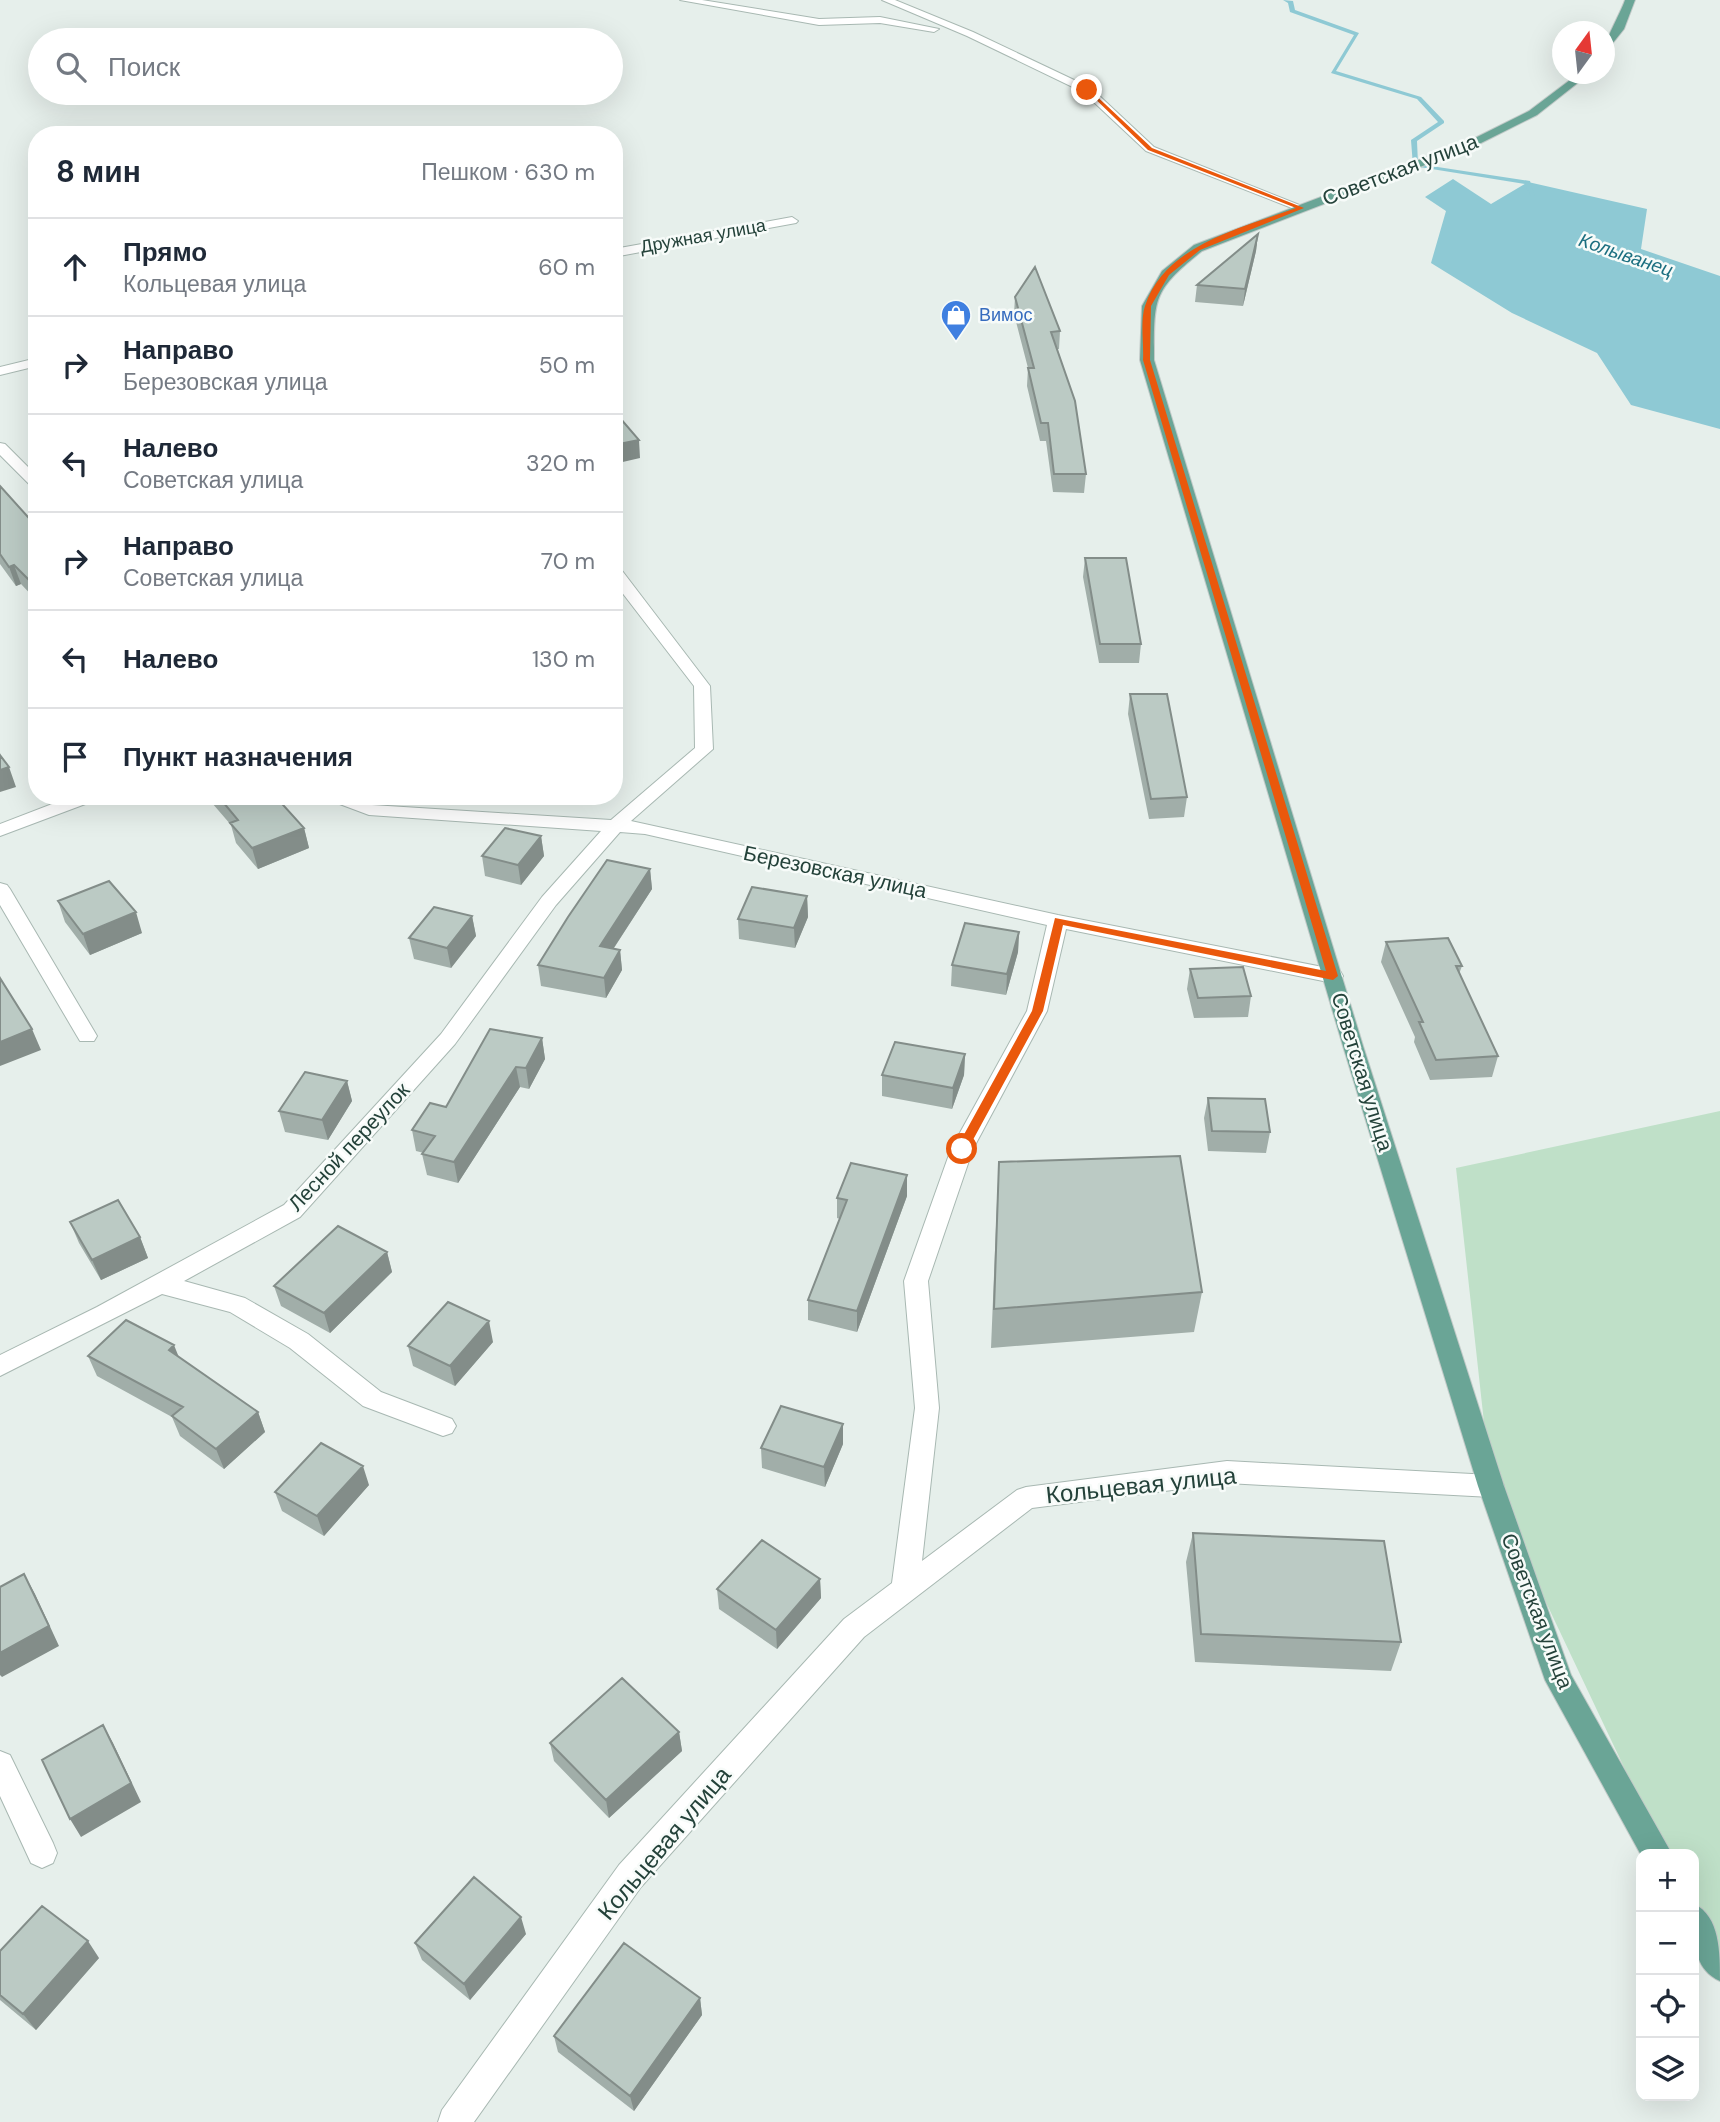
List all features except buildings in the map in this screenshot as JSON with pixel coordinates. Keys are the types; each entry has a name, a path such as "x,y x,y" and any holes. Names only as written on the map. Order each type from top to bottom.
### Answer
{"main road":[{"path":"1615,35 1630,0"},
{"name":"Советская улица","path":"1571,84 1533,113 1474,143 1198,248 1167,274 1148,306 1147,360 1490,1486 1559,1680 1654,1849"},
{"path":"1699,1928 1720,1965"}],"street":[{"path":"685,0 819,22 880,20 970,34"},
{"path":"887,0 970,34 1087,90 1150,149 1301,208"},
{"name":"Дружная улица","path":"623,251 792,221"},
{"path":"0,371 28,364"},
{"path":"0,447 28,475"},
{"name":"Лесной переулок","path":"0,1366 160,1284 292,1211 448,1039 549,901 615,826 705,749 702,686 623,583"},
{"path":"0,830 66,805"},
{"name":"Березовская улица","path":"357,805 369,810 645,828 1058,921 1333,976"},
{"path":"0,889 87,1036"},
{"path":"905,1590 927,1408 916,1281 962,1149 1037,1011 1058,921"},
{"path":"160,1284 237,1305 299,1341 372,1399 443,1426"},
{"name":"Кольцевая улица","path":"454,2122 629,1876 855,1628 1026,1498 1227,1472 1490,1486"},
{"path":"0,1765 42,1853"}],"green space":[{"path":"1720,1111 1720,1965 1699,1924 1699,1849 1663,1849 1491,1486 1456,1168"}],"water":[{"path":"1453,179 1491,204 1528,182 1647,209 1641,249 1720,276 1720,429 1631,405 1597,353 1512,313 1431,263 1446,211 1425,197"}],"waterway":[{"name":"Колыванец","path":"1286,0 1291,2 1292,11 1357,34 1333,72 1419,98 1442,122 1414,140 1415,165 1528,182 1533,196"}],"place":[{"name":"Вимос","path":"956,342"}],"route":[{"path":"962,1149 1037,1011 1058,921 1333,976 1147,360 1148,306 1167,274 1198,248 1301,208 1150,149 1087,90"}]}
